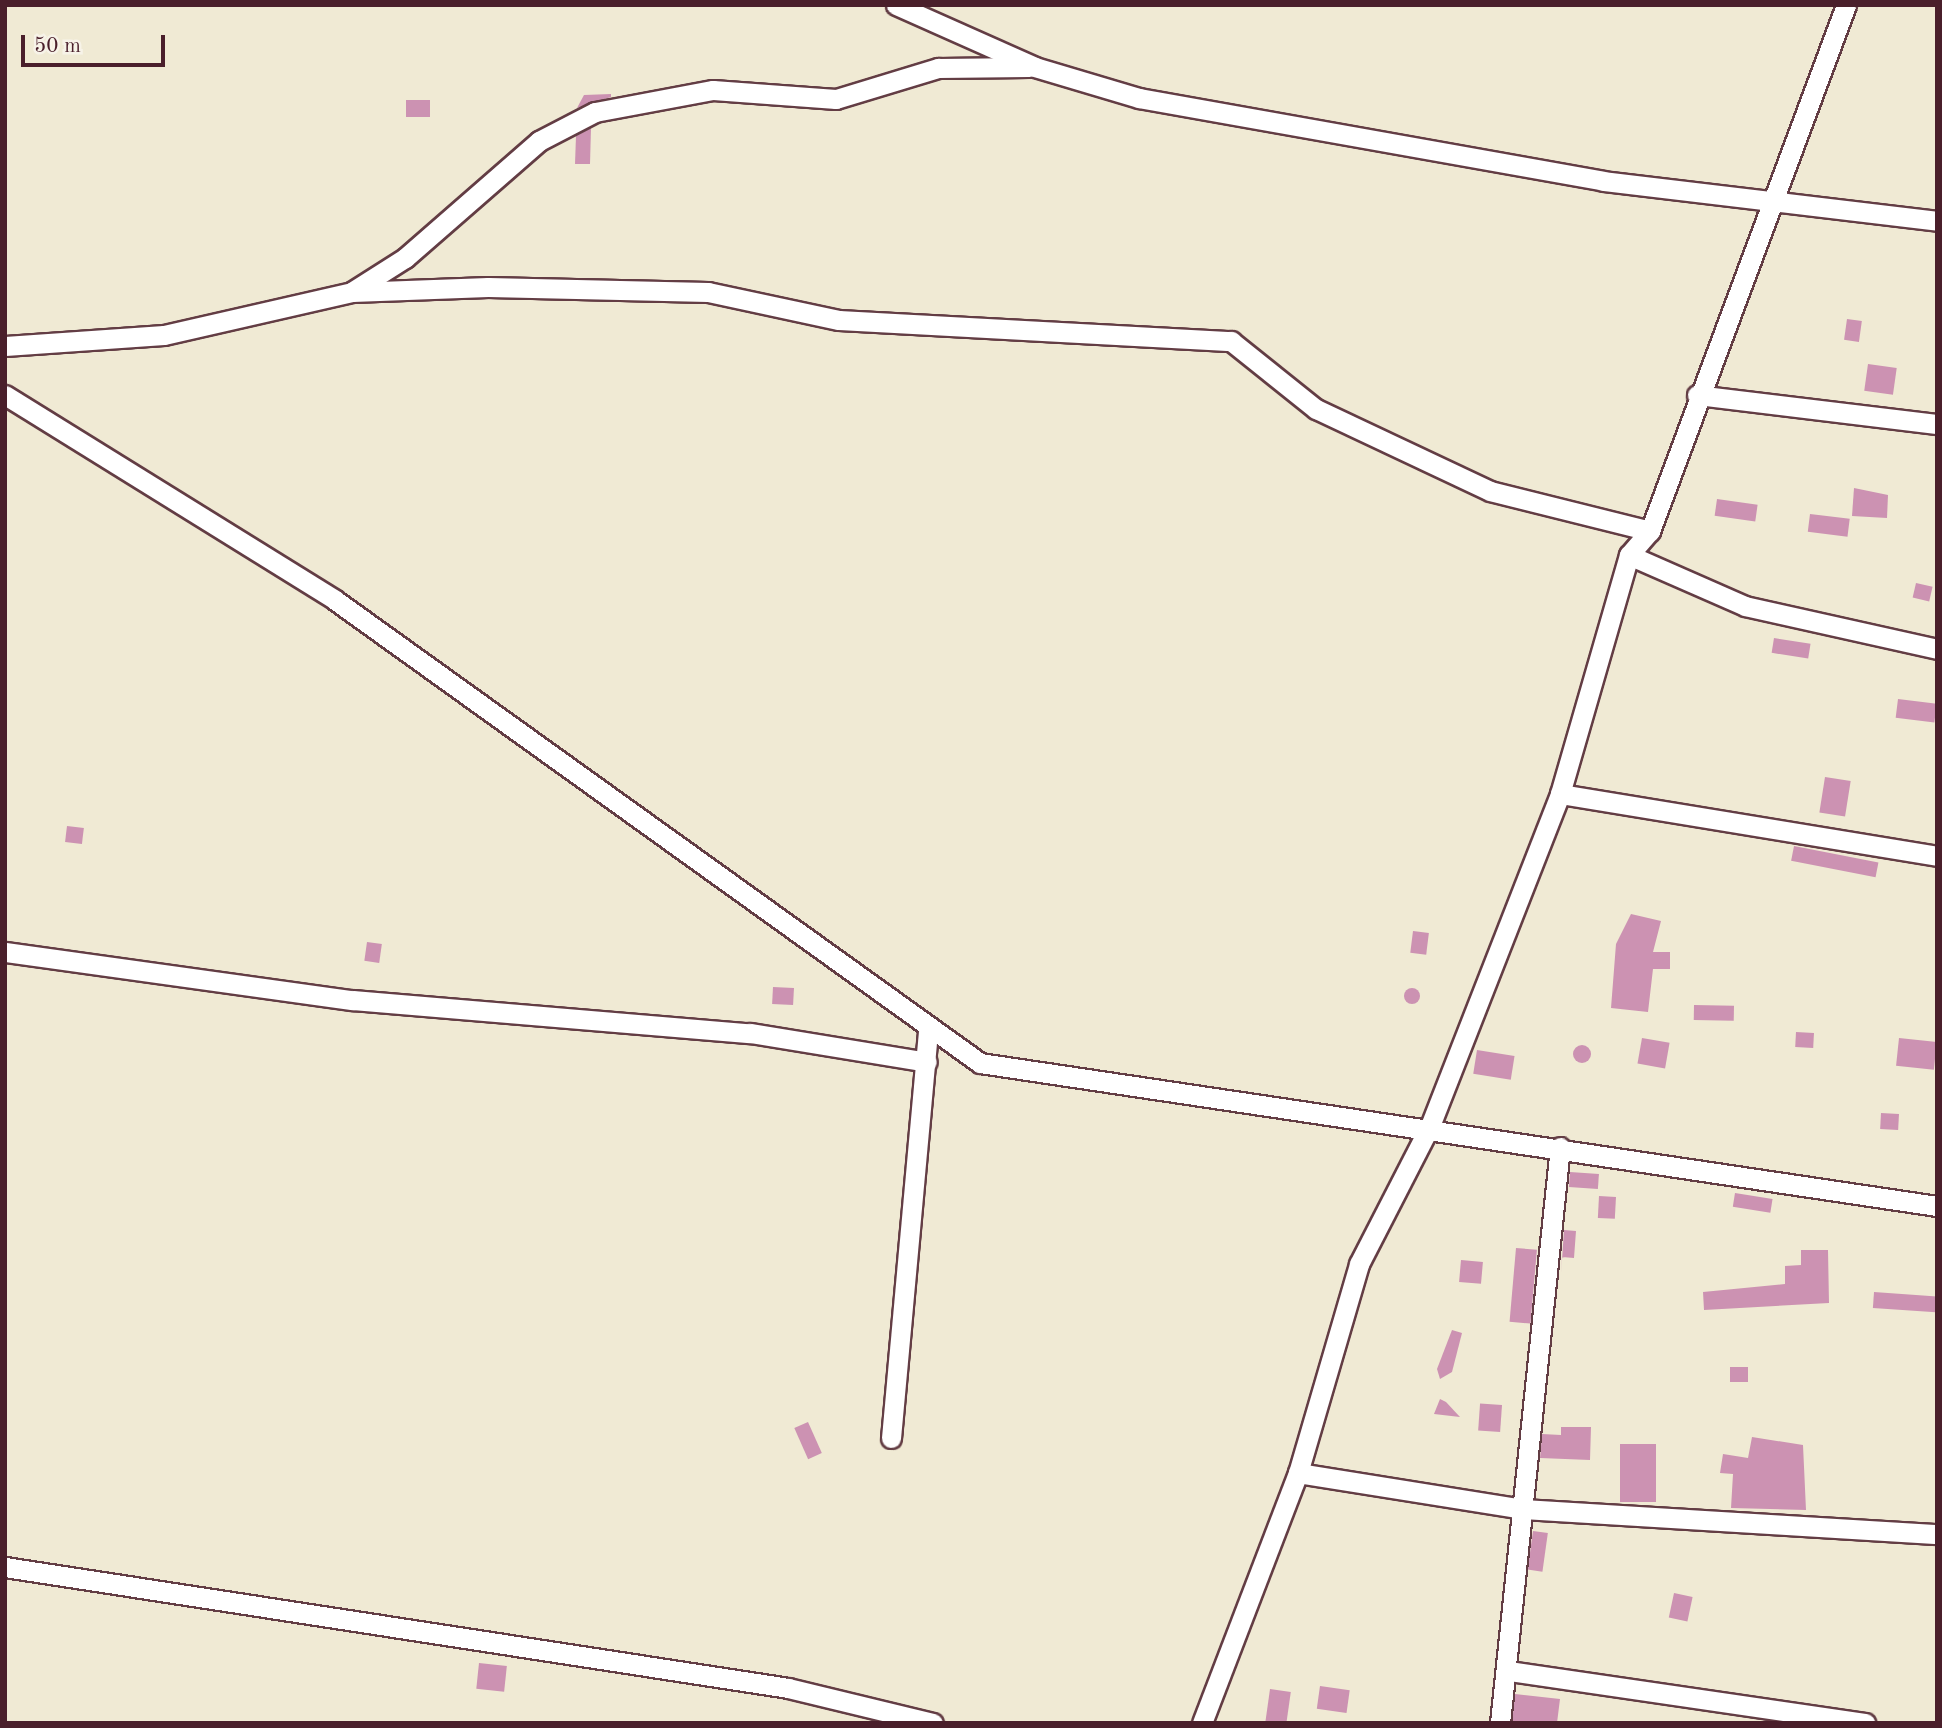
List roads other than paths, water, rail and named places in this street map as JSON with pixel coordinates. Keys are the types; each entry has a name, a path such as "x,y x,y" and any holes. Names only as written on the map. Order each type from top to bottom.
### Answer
{"street":[{"path":"895,5 1035,67 1139,98 1299,131 1603,181 1772,197 1937,221"},
{"path":"1202,1723 1298,1473 1359,1264 1430,1126 1560,794 1629,555 1650,531 1697,394 1846,5"},
{"path":"352,292 405,258 539,141 595,112 713,90 836,99 938,68 1035,67"},
{"path":"5,346 164,335 352,292 488,287 708,292 839,320 1231,341 1317,409 1490,491 1650,531"},
{"path":"5,394 335,600 980,1063 1430,1126 1937,1206"},
{"path":"1697,394 1937,424"},
{"path":"1629,555 1745,606 1937,649"},
{"path":"1560,794 1937,856"},
{"path":"5,951 353,1000 750,1033 927,1062"},
{"path":"891,1438 928,1028"},
{"path":"1500,1723 1509,1671 1524,1509 1527,1424 1560,1147"},
{"path":"1298,1473 1524,1509 1937,1534"},
{"path":"5,1567 788,1688 933,1723"},
{"path":"1509,1671 1865,1723"}]}
